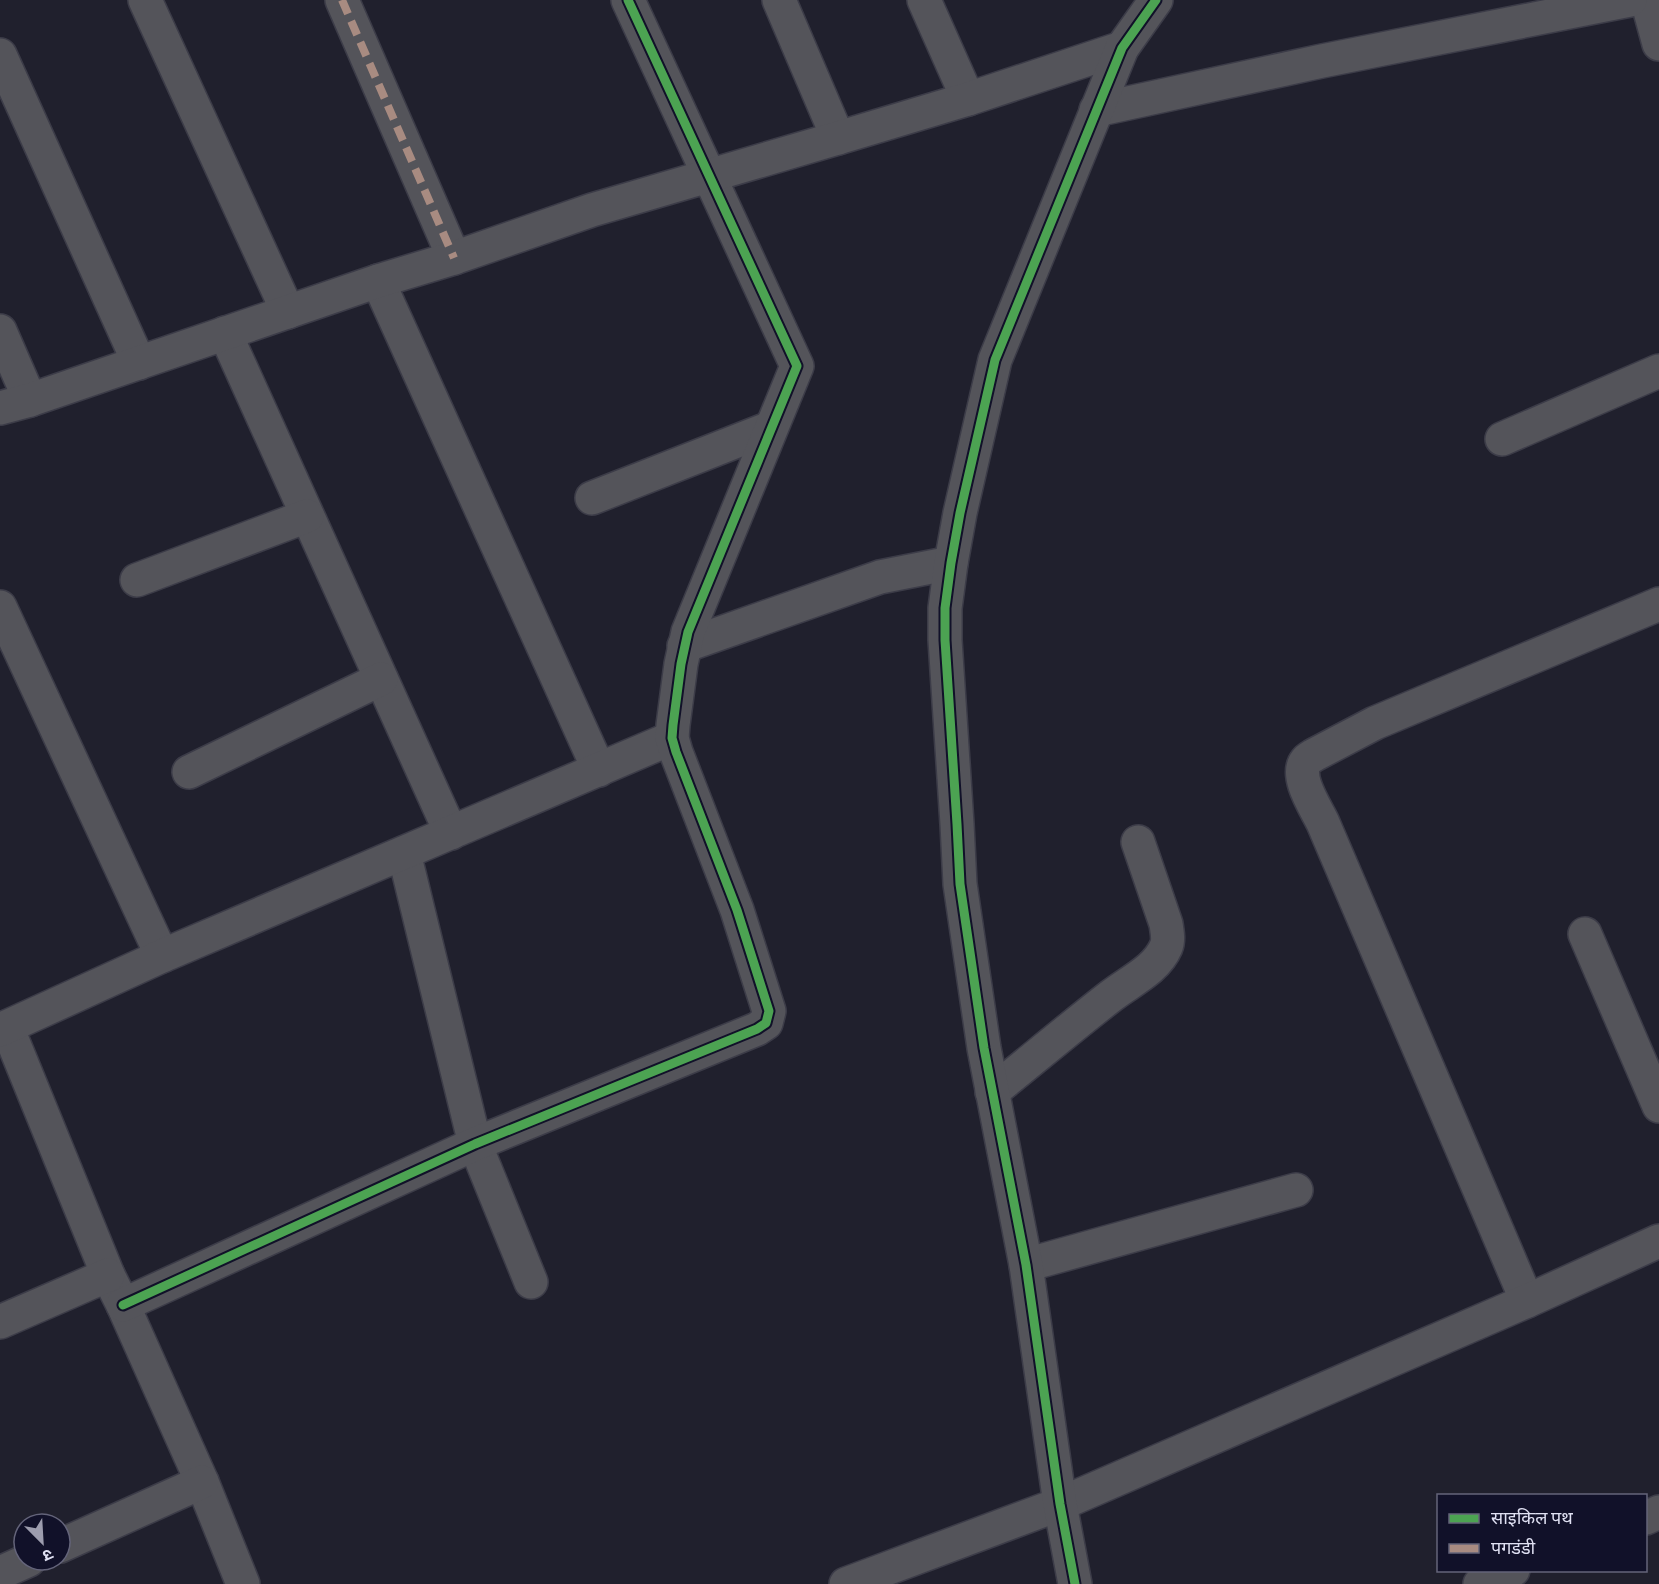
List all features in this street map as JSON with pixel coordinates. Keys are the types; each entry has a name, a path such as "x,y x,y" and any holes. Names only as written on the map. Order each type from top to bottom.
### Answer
{"street":[{"path":"145,0 288,312"},
{"path":"342,0 454,258"},
{"path":"123,1305 475,1144 757,1029 766,1023 769,1011 737,910 672,738 675,705 688,632 797,366 628,0"},
{"path":"779,0 838,138"},
{"path":"924,0 968,99"},
{"path":"1075,1584 1060,1504 1026,1265 984,1048 960,884 945,608 960,513 995,360 1122,48 1156,0"},
{"path":"1096,110 1322,61 1630,0"},
{"path":"1647,0 1659,44"},
{"path":"0,331 15,404 592,210 968,99 1122,48"},
{"path":"0,55 139,363"},
{"path":"378,281 599,770"},
{"path":"225,333 451,833"},
{"path":"1502,439 1659,371"},
{"path":"592,498 770,428"},
{"path":"137,580 307,516"},
{"path":"684,646 880,577 951,563"},
{"path":"1527,1301 1304,782 1303,770 1306,761 1314,755 1375,723 1659,604"},
{"path":"0,607 162,956"},
{"path":"189,771 381,679"},
{"path":"243,1584 202,1482 108,1275 3,1028 162,956 672,738"},
{"path":"992,1092 1112,995 1144,973 1166,946 1168,934 1166,924 1138,842"},
{"path":"404,852 475,1144 531,1282"},
{"path":"1585,934 1659,1106"},
{"path":"1026,1265 1296,1190"},
{"path":"846,1584 1060,1504 1527,1301 1659,1241"},
{"path":"0,1322 108,1275"},
{"path":"72,1541 202,1482"},
{"path":"1480,1584 1509,1572"}],"marked path":[{"path":"342,0 454,258"}],"cycle path":[{"path":"123,1305 475,1144 757,1029 766,1023 769,1011 737,910 672,738 681,664 688,632 797,366 628,0"},
{"path":"1075,1584 1060,1504 1026,1265 984,1048 960,884 945,608 960,513 995,360 1122,48 1156,0"}]}
